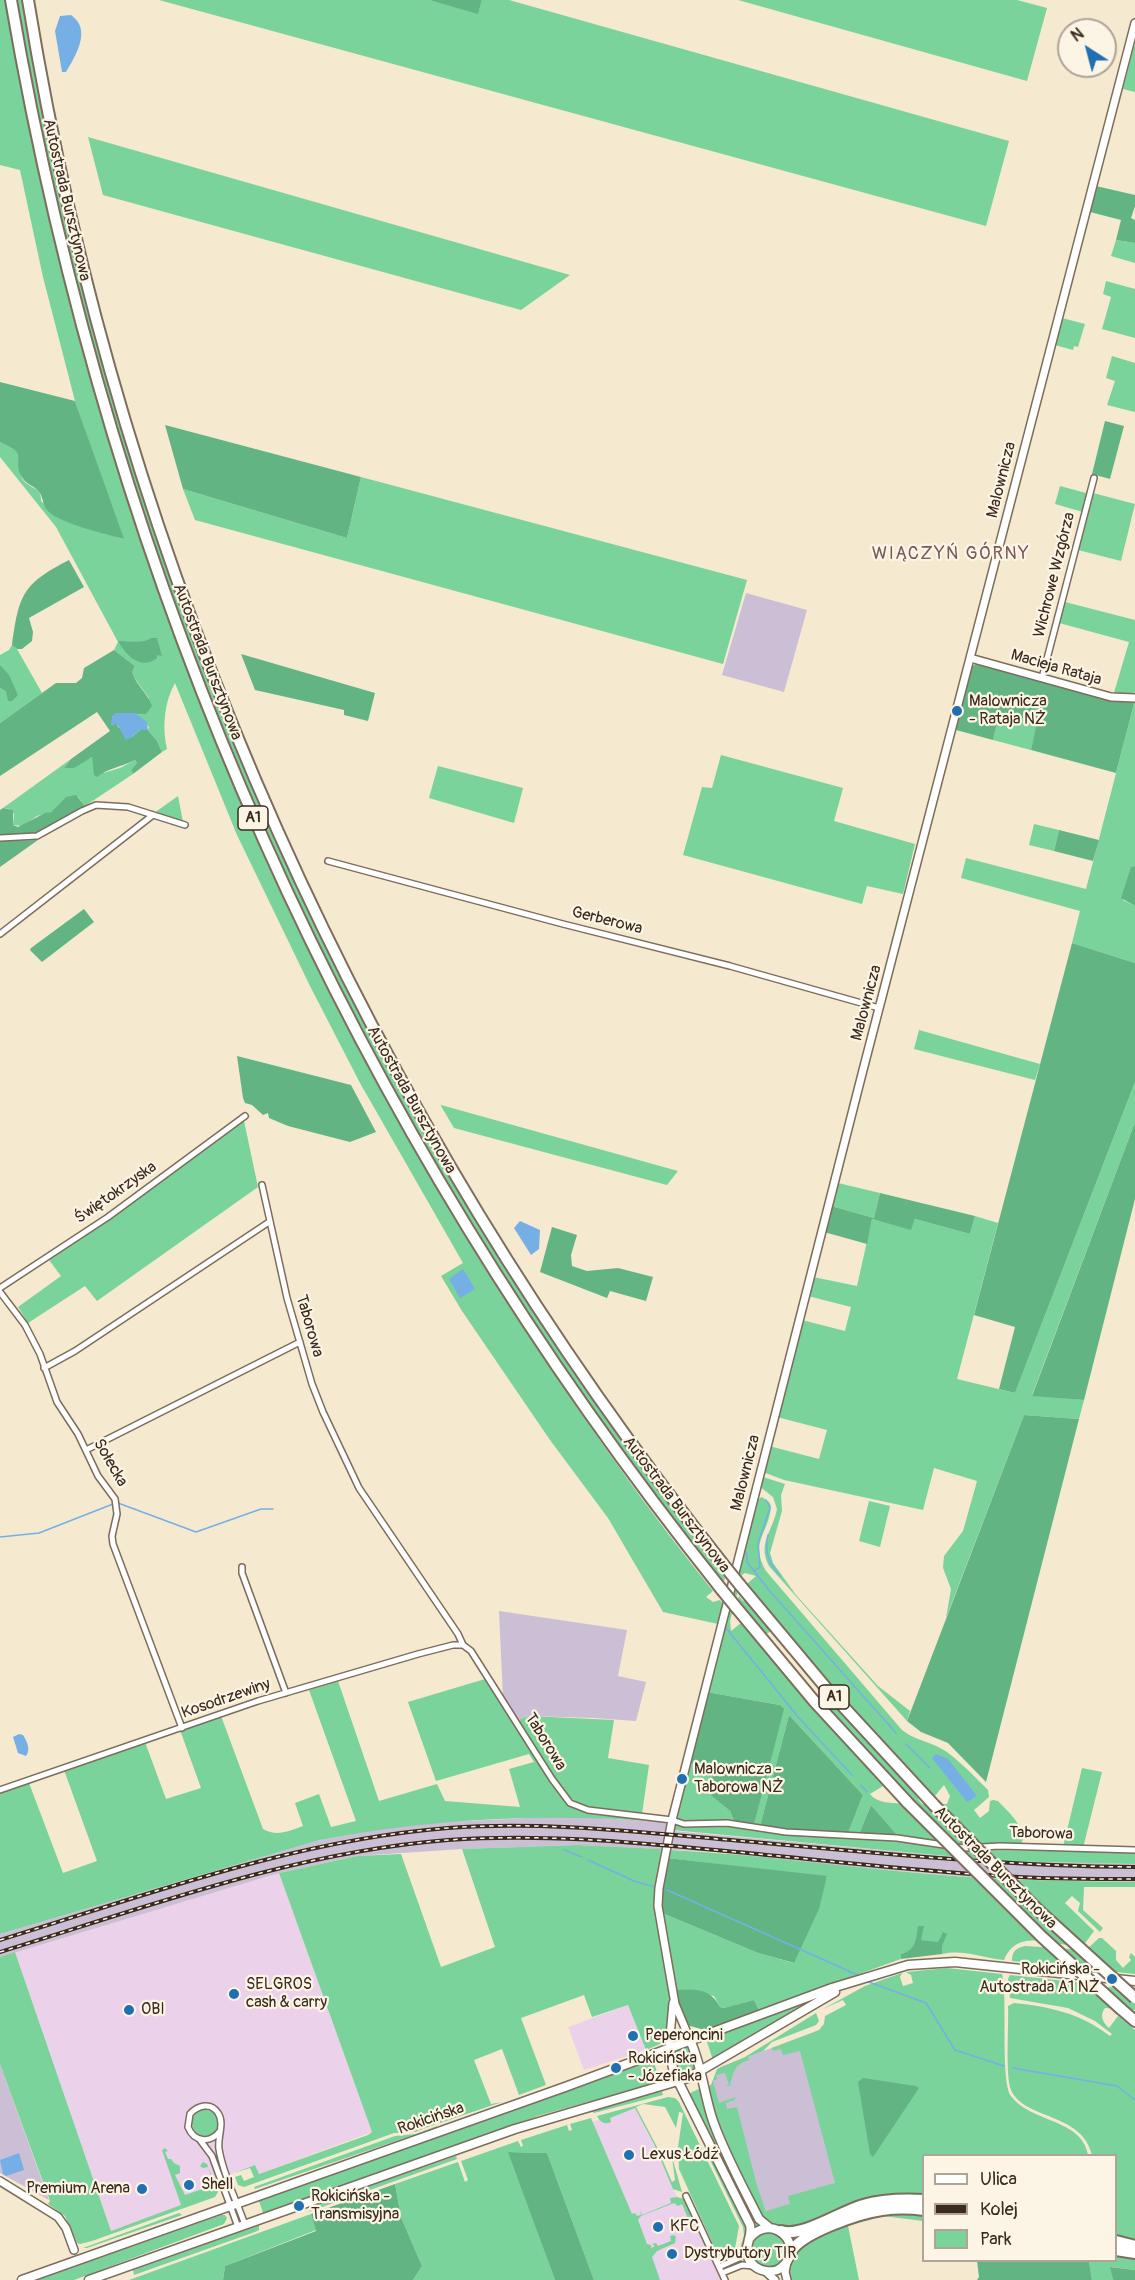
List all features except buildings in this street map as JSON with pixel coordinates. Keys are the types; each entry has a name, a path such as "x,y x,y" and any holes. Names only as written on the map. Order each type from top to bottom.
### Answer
{"highway":[{"name":"Autostrada Bursztynowa","path":"10,0 56,229 119,461 186,652 260,833 348,1017 402,1118 523,1317 644,1491 722,1590 829,1717 908,1803 1042,1937 1135,2021"},
{"name":"Autostrada Bursztynowa","path":"28,0 69,210 122,411 154,511 195,628 276,828 371,1025 467,1195 583,1375 658,1480 727,1569 821,1682 934,1804 1038,1909 1135,1998"},
{"path":"776,2230 796,2232 873,2203 903,2199 922,2200"},
{"path":"788,2258 800,2241 857,2216 899,2208 922,2210"},
{"path":"1117,2240 1135,2244"},
{"path":"1119,2251 1135,2254"}],"main road":[{"name":"Rokicińska","path":"22,2280 565,2087 832,1988 908,1965 940,1961 1135,1981"},
{"name":"Rokicińska","path":"89,2280 536,2122 678,2081 701,2072 849,1984"},
{"path":"669,2048 671,2064 678,2081 749,2222 752,2231 747,2250 750,2261 755,2267 765,2271 777,2270 788,2258 789,2242 759,2219 709,2109 701,2072 690,2040"},
{"path":"749,2239 758,2231 776,2230"}],"street":[{"name":"Malownicza","path":"690,2040 678,2014 673,1993 658,1902 672,1820 879,1008 1135,23"},
{"name":"Wichrowe Wzgórza","path":"1042,678 1094,478"},
{"name":"Macieja Rataja","path":"970,658 1111,697 1135,698"},
{"path":"0,838 37,836 82,811 96,806 128,807 185,825"},
{"path":"0,934 153,815"},
{"name":"Gerberowa","path":"328,861 730,966 879,1008"},
{"name":"Świętokrzyska","path":"0,1290 108,1217 245,1116"},
{"name":"Taborowa","path":"262,1185 286,1298 323,1412 354,1479 463,1645 471,1651 552,1779 570,1803 588,1810 672,1820 684,1824 727,1823 786,1832 897,1838 964,1848 1000,1846 1135,1850"},
{"path":"44,1368 75,1351 269,1222"},
{"name":"Sołecka","path":"0,1290 25,1325 40,1354 57,1402 76,1429 98,1476 115,1499 117,1514 112,1536 113,1544 182,1728"},
{"path":"86,1450 149,1416 300,1342"},
{"path":"242,1567 242,1573 286,1693"},
{"name":"Kosodrzewiny","path":"0,1790 286,1693 434,1650 463,1645"},
{"name":"Malownicza","path":"669,2048 673,1993"},
{"path":"234,2205 220,2153 222,2122 218,2112 209,2107 199,2107 190,2114 188,2124 190,2132 199,2139 212,2156 242,2226"},
{"path":"199,2139 211,2139 220,2131"},
{"path":"0,2181 58,2217 67,2231 74,2250 86,2257"},
{"path":"686,2196 725,2280"},
{"path":"67,2264 74,2250"},
{"path":"720,2270 740,2258 747,2250"},
{"path":"787,2280 785,2272 788,2258"},
{"path":"720,2270 742,2265 755,2267"},
{"path":"765,2271 775,2280"}],"shaded area":[{"path":"746,593 807,610 784,692 722,675"},
{"path":"499,1611 627,1630 618,1676 646,1682 636,1721 527,1716 516,1721 503,1698"},
{"path":"565,1816 664,1822 674,1824 674,1831 1000,1861 1135,1864 1135,1882 984,1878 801,1863 715,1852 578,1845 462,1849 357,1856 279,1873 0,1957 0,1934 320,1840 428,1823"},
{"path":"279,1873 372,2132 259,2174 255,2165 234,2173 182,2206 111,2231 15,1952"},
{"path":"628,2005 646,2050 584,2070 568,2027"},
{"path":"801,2037 843,2199 769,2217 710,2087 720,2067"},
{"path":"0,2064 49,2200 0,2173"},
{"path":"635,2107 655,2145 677,2197 686,2201 721,2280 660,2280 592,2122"}],"green space":[{"path":"0,0 5,0 40,180 84,357 137,531 199,702 270,870 351,1033 439,1193 579,1410 644,1502 713,1591 706,1597 713,1602 720,1600 723,1604 718,1624 663,1612 608,1518 550,1440 462,1311 441,1276 463,1263 360,1083 310,986 237,835 175,683 168,698 165,715 167,749 162,752 148,730 149,727 135,713 149,698 133,676 135,666 114,650 118,642 56,527 0,457 0,442 15,450 20,458 20,473 23,480 38,491 41,501 64,520 123,539 75,401 43,277 20,170 0,165"},
{"path":"14,0 25,0 56,172 96,323 209,675 266,813 319,928 376,1040 437,1150 502,1257 571,1362 720,1567 718,1570 725,1578 724,1581 717,1573 714,1575 629,1463 467,1222 331,976 225,744 139,510 71,275"},
{"path":"159,0 429,0 478,13 482,0 509,0 1009,141 986,226"},
{"path":"429,0 482,0 478,14"},
{"path":"738,0 1017,0 1047,8 1027,81"},
{"path":"1135,46 1135,92 1123,89"},
{"path":"88,137 570,275 521,310 103,195"},
{"path":"1096,186 1135,195 1135,206 1131,218 1135,220 1135,243 1116,240 1121,220 1090,212"},
{"path":"1116,240 1135,243 1135,263 1111,256"},
{"path":"1106,281 1135,289 1135,338 1102,329 1111,297 1103,294"},
{"path":"1062,318 1085,324 1078,347 1074,346 1073,350 1055,345"},
{"path":"1112,356 1135,363 1135,412 1107,405 1115,381 1106,378"},
{"path":"0,382 75,401 124,539 74,524 47,510 39,492 22,477 19,471 18,454 0,442"},
{"path":"1105,421 1124,426 1110,479 1092,474"},
{"path":"165,425 361,477 347,538 183,489"},
{"path":"361,477 747,580 723,664 195,520 183,489 347,538"},
{"path":"1060,486 1089,492 1083,512 1055,504"},
{"path":"1093,493 1135,504 1121,561 1078,550"},
{"path":"69,560 84,587 29,618 33,632 32,641 22,649 17,649 12,645 17,614 26,593 41,576"},
{"path":"1065,602 1135,620 1135,692 1131,696 1113,696 1129,642 1059,623"},
{"path":"157,638 162,656 157,655 157,658 151,662 145,663 129,656 118,641 140,642"},
{"path":"12,645 17,649 42,693 0,723 0,688 18,695 0,665 0,655 9,650"},
{"path":"114,650 135,666 132,672 152,706 146,714 116,713 112,725 117,723 118,727 132,737 140,730 148,730 162,752 133,774 131,770 137,763 135,760 97,777 94,775 92,757 74,768 64,768 71,759 110,731 97,712 0,776 0,723 56,683 76,683 82,678 84,668"},
{"path":"241,654 375,693 368,721 344,715 344,710 255,690"},
{"path":"976,664 1103,698 1118,701 1135,700 1116,773 1031,750 1037,722 1000,712 993,740 956,730 963,711 960,708 970,668"},
{"path":"0,665 9,675 18,695 12,701 8,701 6,691 0,688"},
{"path":"1135,700 1135,866 1133,866 1123,900 1135,906 1135,963 1072,943 1080,911 961,878 966,858 1086,889"},
{"path":"1000,712 1038,722 1031,750 993,740"},
{"path":"721,755 843,788 834,821 915,844 903,894 867,886 862,904 683,855 702,787 712,788"},
{"path":"92,757 94,764 103,773 135,760 137,763 131,770 133,774 85,806 78,797 67,797 51,812 37,816 22,826 13,825 14,814 10,809 3,808 71,759 64,768"},
{"path":"438,766 523,788 514,823 429,798"},
{"path":"76,795 85,806 37,834 0,835 0,810 3,808 13,810 13,825 18,827 51,812 66,797"},
{"path":"178,796 183,822 154,813"},
{"path":"1034,824 1059,830 1054,851 1029,845"},
{"path":"1059,830 1099,840 1093,861 1054,851"},
{"path":"38,840 0,867 0,841"},
{"path":"1135,866 1135,906 1121,898 1131,867"},
{"path":"84,909 94,922 42,962 30,950 31,948"},
{"path":"1072,943 1135,963 1135,1082 1015,1393 999,1389 1015,1327 974,1315"},
{"path":"919,1030 1040,1064 1035,1080 914,1049"},
{"path":"237,1056 351,1085 376,1132 350,1142 288,1126 269,1118 268,1113 263,1115 252,1105 245,1103"},
{"path":"1135,1082 1135,1122 1032,1395 1084,1400 1079,1419 1024,1415 946,1618 951,1589 943,1568 944,1556 963,1531 977,1481 934,1468 923,1510 784,1480 763,1472 769,1446 819,1459 827,1430 777,1417 802,1320 845,1331 851,1307 808,1296 813,1277 857,1286 872,1219 911,1229 915,1219 970,1234 975,1216 998,1223 957,1379 1015,1393"},
{"path":"441,1106 678,1171 667,1185 454,1128"},
{"path":"244,1121 258,1187 97,1301 85,1286 28,1323 18,1307 61,1276 49,1260 112,1218"},
{"path":"1135,1122 1135,1199 1084,1400 1032,1396"},
{"path":"838,1183 880,1193 874,1218 831,1206"},
{"path":"880,1193 975,1216 970,1234 915,1219 911,1230 872,1219 867,1244 824,1232 831,1206 874,1218"},
{"path":"552,1227 577,1235 571,1255 572,1266 587,1271 618,1268 653,1277 646,1301 610,1291 607,1298 540,1272"},
{"path":"1024,1415 1079,1419 986,1782 948,1743 921,1732 907,1721"},
{"path":"763,1477 785,1484 781,1495 782,1511 770,1553 773,1563 796,1595 878,1686 910,1711 907,1721 769,1566 765,1544 777,1509 773,1497 759,1486"},
{"path":"762,1497 771,1506 759,1552 766,1571 902,1730 947,1752 988,1790 989,1797 974,1810 980,1818 989,1811 990,1801 993,1800 998,1801 1007,1810 1020,1827 1023,1839 1021,1845 984,1843 957,1845 898,1836 871,1805 859,1834 848,1833 863,1795 789,1715 760,1826 754,1825 783,1709 780,1705 707,1692 755,1501","holes":["745,1573 756,1576 747,1584 862,1719 934,1797 944,1785 950,1796 947,1804 922,1804 918,1799 921,1796 825,1691 817,1698 907,1798 918,1803 892,1803 874,1798 870,1794 883,1786 741,1623 731,1631 730,1621 742,1575"]},
{"path":"869,1501 890,1506 880,1547 859,1541"},
{"path":"739,1596 743,1601 747,1599 772,1630 764,1636 741,1608 743,1605 738,1599"},
{"path":"485,1679 562,1798 570,1806 595,1814 639,1817 664,1822 577,1818 491,1819 406,1827 320,1840 0,1934 0,1793 29,1783 63,1873 97,1861 64,1770 145,1742 166,1799 201,1788 180,1730 221,1716 263,1829 278,1833 303,1826 295,1803 319,1794 331,1827 356,1821 309,1690 338,1681 379,1801 437,1784 445,1801 520,1807 509,1769 534,1762 529,1754 436,1781 408,1702"},
{"path":"707,1692 780,1705 784,1709 754,1825 734,1821 730,1811 709,1794 713,1772 688,1762"},
{"path":"789,1715 863,1795 848,1833 800,1832 760,1826"},
{"path":"528,1716 614,1720 608,1758 649,1765 642,1814 600,1810 571,1798 563,1791 519,1723 520,1719"},
{"path":"688,1762 713,1772 709,1794 730,1811 734,1821 690,1823 675,1819"},
{"path":"1082,1768 1102,1772 1083,1848 1063,1847"},
{"path":"871,1805 898,1836 859,1834"},
{"path":"674,1824 738,1826 775,1833 899,1841 962,1850 1135,1851 1135,1864 1000,1861 672,1830"},
{"path":"578,1845 661,1849 655,1900 670,1997 668,2033 664,2034 660,2044 646,2050 628,2005 592,2017 584,1995 521,2018 546,2085 519,2095 502,2049 474,2060 491,2104 502,2102 440,2123 436,2122 436,2124 415,2132 394,2133 244,2187 238,2185 235,2177 241,2175 244,2181 254,2177 250,2168 234,2173 255,2165 259,2174 372,2132 279,1873 357,1856 401,1854 441,1967 495,1947 462,1849"},
{"path":"669,1850 734,1854 955,1876 1135,1882 1135,1887 1084,1887 1083,1910 1103,1928 1100,1932 1078,1911 1080,1903 1072,1896 1065,1903 1094,1931 1083,1946 1027,1941 1010,1950 1004,1960 966,1953 942,1954 942,1946 938,1943 921,1940 910,1952 901,1954 901,1959 759,2010 754,2000 725,2008 720,2007 714,1996 675,1990 662,1913 758,1953 793,1963 827,1877 667,1858"},
{"path":"667,1858 827,1876 819,1909 794,1963 758,1953 662,1913 661,1896"},
{"path":"918,1926 924,1926 921,1940 938,1942 943,1932 947,1934 942,1946 942,1954 901,1959 901,1954 910,1950 914,1944"},
{"path":"1102,1938 1116,1951 1116,1960 1123,1968 1131,1960 1129,1957 1131,1953 1135,1957 1135,1974 1012,1961 1014,1952 1025,1946 1086,1950"},
{"path":"15,1952 111,2231 181,2205 162,2150 165,2148 168,2151 165,2152 168,2159 180,2166 180,2173 175,2175 185,2195 214,2185 208,2167 200,2166 203,2162 207,2164 218,2192 215,2197 92,2241 77,2243 65,2216 48,2204 50,2201 0,2064 0,1957"},
{"path":"947,1968 1002,1974 1006,2074 1011,2096 1019,2105 1076,2134 1084,2143 1088,2154 922,2154 922,2197 794,2229 769,2223 763,2217 720,2129 708,2086 711,2085 717,2069 745,2057 816,2013 819,2021 816,2025 772,2042 763,2051 748,2057 749,2060 740,2064 735,2070 730,2086 724,2086 729,2085 725,2073 716,2075 717,2079 713,2081 719,2103 736,2097 726,2103 727,2109 737,2107 757,2186 766,2211 790,2204 788,2196 835,2183 800,2051 783,2055 781,2049 773,2051 772,2048 819,2030 824,2024 825,2016 846,2005 843,2000 823,2009 865,1986 902,1973 900,1977 903,1986 913,1983 911,1975 906,1972"},
{"path":"1010,1975 1103,1987 1135,1988 1135,2010 1105,2008 1102,2016 1109,2028 1118,2016 1135,2030 1135,2239 1117,2236 1117,2154 1092,2154 1086,2141 1077,2131 1018,2100 1009,2083 1008,2006 1014,2003 1065,2012 1088,2022 1110,2036 1112,2034 1095,2021 1068,2008 1010,1998 1008,1979"},
{"path":"675,1990 707,1993 720,2007 724,2008 754,2000 759,2010 709,2029 701,2029 687,2025"},
{"path":"803,2005 713,2060 706,2039"},
{"path":"685,2047 690,2049 696,2066 692,2072 684,2074 677,2071 673,2055 678,2049"},
{"path":"653,2059 660,2082 541,2115 263,2213 259,2201"},
{"path":"863,2078 919,2088 873,2157 870,2154 858,2082"},
{"path":"701,2088 761,2226 754,2228 709,2132 688,2094"},
{"path":"662,2091 663,2095 594,2113 591,2111"},
{"path":"668,2097 675,2098 679,2102 739,2226 734,2254 729,2258 722,2258 716,2251 679,2169 678,2147 683,2113 679,2112 676,2128 665,2107 643,2104 636,2107 656,2145 672,2182 675,2180 672,2157 682,2192 673,2189 654,2144 635,2108 610,2118 609,2123 603,2122 597,2116"},
{"path":"205,2110 214,2114 218,2123 214,2132 205,2136 196,2132 192,2123 196,2114"},
{"path":"591,2118 632,2214 641,2215 640,2211 642,2215 671,2203 670,2198 677,2197 684,2199 691,2214 689,2220 684,2219 687,2216 682,2204 678,2206 674,2203 641,2216 638,2220 647,2244 651,2245 651,2248 655,2246 652,2244 656,2243 658,2246 671,2241 670,2236 676,2237 675,2243 657,2251 652,2257 660,2280 594,2280 547,2153 509,2152 555,2280 413,2280 422,2266 401,2217 395,2184 458,2162 465,2182 468,2180 461,2161 518,2141 521,2147 523,2146 521,2140 567,2125 569,2131 572,2130 570,2124"},
{"path":"437,2127 255,2189 254,2187 395,2136 416,2134"},
{"path":"508,2152 547,2153 594,2280 555,2280"},
{"path":"709,2153 731,2191 745,2223 746,2239 738,2255 744,2235 743,2227 707,2154"},
{"path":"456,2156 457,2159 308,2212 320,2203"},
{"path":"395,2184 401,2217 422,2266 413,2280 223,2280 225,2266 316,2231 311,2214"},
{"path":"179,2213 182,2215 83,2248"},
{"path":"889,2213 922,2213 922,2221 883,2216 848,2226 859,2280 791,2280 790,2268 797,2249 815,2237 868,2218"},
{"path":"311,2214 316,2230 225,2266 223,2280 129,2280"},
{"path":"221,2215 227,2218 224,2224 74,2280 37,2280"},
{"path":"259,2225 259,2230 255,2232 134,2275 133,2270"},
{"path":"769,2232 782,2237 787,2250 782,2263 769,2268 756,2263 751,2250 756,2237"},
{"path":"1117,2254 1135,2259 1135,2270 1111,2267 1113,2280 1092,2280 1089,2262 1117,2262"},
{"path":"977,2262 1089,2262 1092,2280 977,2280 979,2277"},
{"path":"1110,2267 1135,2270 1135,2280 1113,2280"}],"water":[{"path":"71,15 80,28 80,43 66,72 62,72 55,31 60,16"},
{"path":"116,713 135,713 147,722 148,730 140,730 126,740 117,724 111,725 112,716"},
{"path":"520,1221 540,1230 539,1249 531,1255 514,1228"},
{"path":"463,1269 475,1289 460,1298 449,1279"},
{"path":"23,1735 27,1743 26,1756 18,1753 13,1737"},
{"path":"936,1754 948,1759 977,1796 967,1802 932,1758"},
{"path":"19,2153 24,2170 6,2176 3,2174 0,2160"}],"waterway":[{"path":"755,1570 760,1567 758,1543 770,1508 766,1500"},
{"path":"118,1503 196,1532 261,1509 273,1509"},
{"path":"0,1537 39,1533 113,1504"},
{"path":"768,1535 768,1557 780,1576"},
{"path":"745,1552 747,1562 768,1589 896,1733"},
{"path":"726,1628 799,1718 852,1775"},
{"path":"906,1744 930,1768"},
{"path":"861,1785 867,1792"},
{"path":"564,1850 582,1857"},
{"path":"588,1860 634,1881 655,1887"},
{"path":"667,1890 860,1976"},
{"path":"866,1981 926,2003 955,2050 1004,2066"},
{"path":"1013,2068 1117,2086 1135,2100"}],"railway":[{"path":"0,1940 166,1888 277,1857 391,1834 448,1828 484,1826 590,1828 933,1858 1135,1867"},
{"path":"0,1952 166,1900 277,1869 391,1846 448,1840 484,1838 593,1840 984,1875 1135,1879"}],"place":[{"name":"Malownicza - Rataja NŻ","path":"957,711"},
{"name":"Malownicza - Taborowa NŻ","path":"682,1779"},
{"name":"Rokicińska - Autostrada A1 NŻ","path":"1112,1979"},
{"name":"SELGROS cash & carry","path":"234,1994"},
{"name":"OBI","path":"129,2010"},
{"name":"Peperoncini","path":"633,2036"},
{"name":"Rokicińska - Józefiaka","path":"616,2068"},
{"name":"Lexus Łódź","path":"629,2155"},
{"name":"Shell","path":"189,2185"},
{"name":"Premium Arena","path":"142,2189"},
{"name":"Rokicińska - Transmisyjna","path":"299,2206"},
{"name":"KFC","path":"658,2227"},
{"name":"Dystrybutory TIR","path":"672,2254"}],"district":[{"name":"WIĄCZYŃ GÓRNY","path":"951,554"}]}
